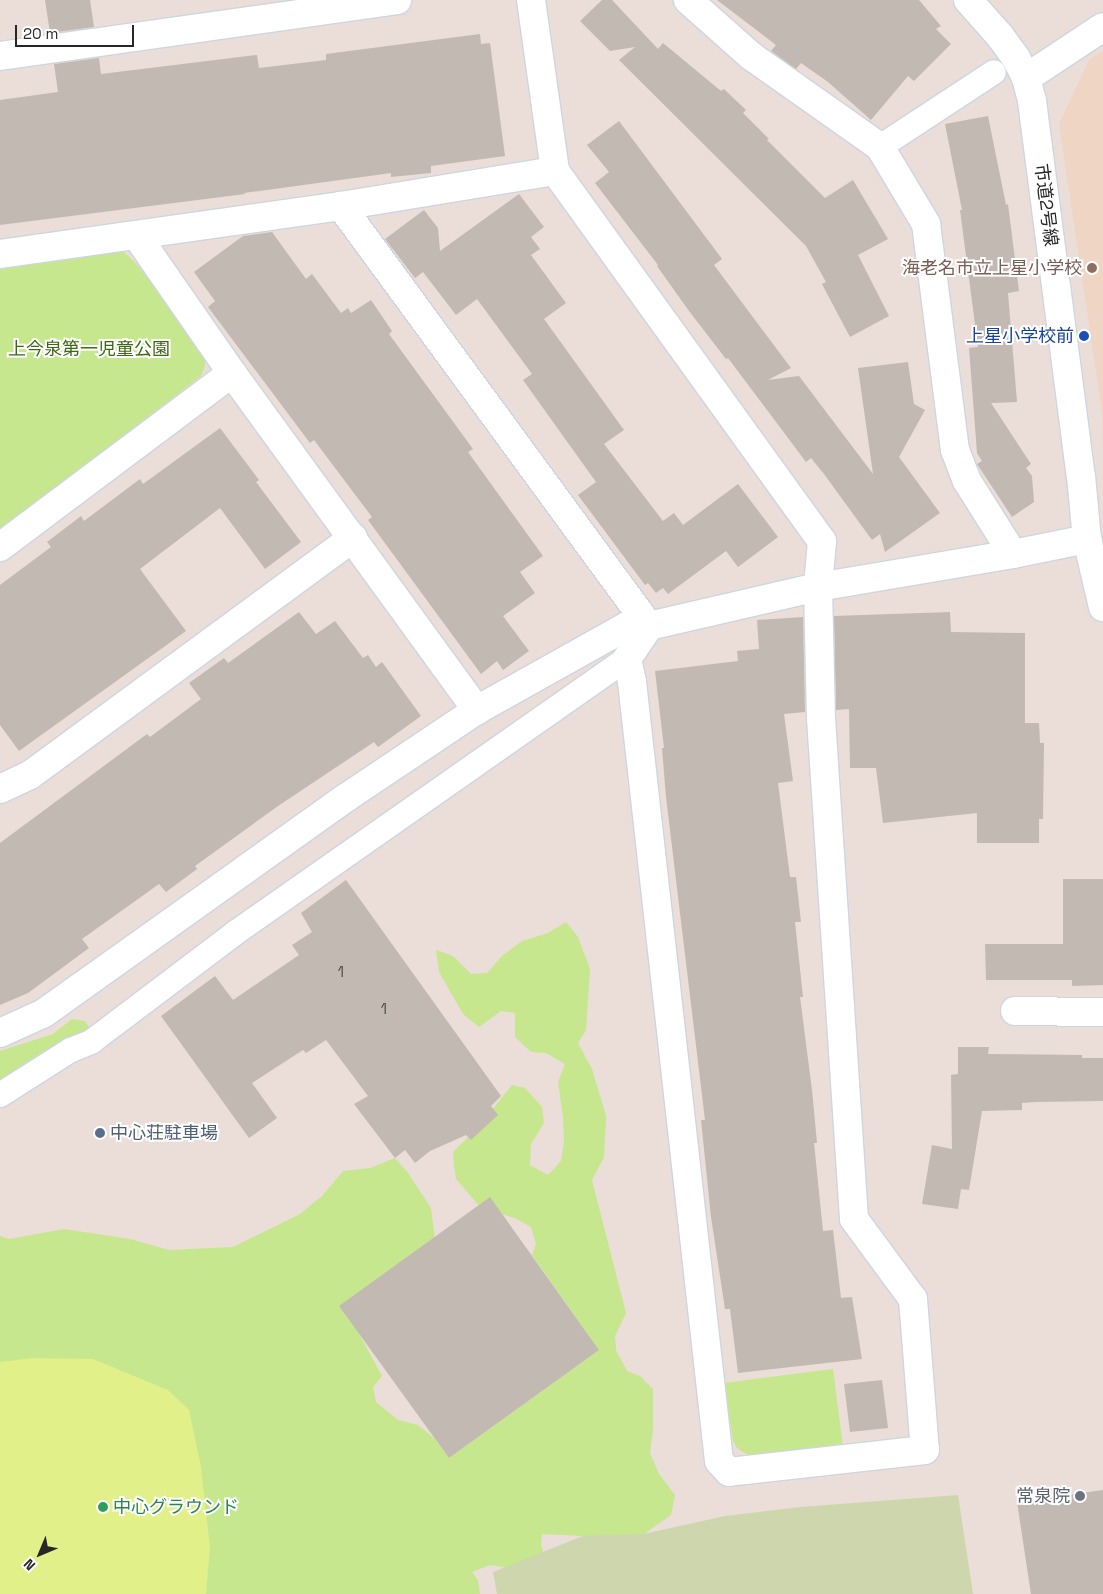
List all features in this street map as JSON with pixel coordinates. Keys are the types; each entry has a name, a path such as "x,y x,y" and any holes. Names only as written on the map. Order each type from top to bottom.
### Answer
{"street":[{"path":"0,56 398,0"},
{"path":"531,0 554,171 822,541 818,587 821,718 854,1219 913,1299 925,1450 729,1472 720,1461 632,682 627,659 650,626"},
{"path":"688,0 751,56 880,147 926,224 955,450 966,481 1013,554"},
{"name":"市道2号線","path":"968,0 1000,36 1016,58 1026,78 1032,101 1081,476 1087,538 1103,607"},
{"path":"1026,78 1103,27"},
{"path":"0,254 341,206 554,171"},
{"path":"341,206 650,626"},
{"path":"136,236 232,373 478,710"},
{"path":"0,547 232,373"},
{"path":"0,790 30,775 353,538"},
{"path":"0,1033 44,1013 347,797 478,710 627,626 650,626 818,587 1013,554 1087,538"},
{"path":"1015,1012 1103,1012"}],"lane":[{"path":"880,147 994,72"},
{"path":"0,1096 71,1050 91,1042 235,934 627,659"}],"shaded area":[{"name":"海老名市立上星小学校","path":"1103,51 1103,450 1102,412 1059,124 1089,60"}],"green space":[{"name":"上今泉第一児童公園","path":"115,248 124,252 136,263 205,355 205,366 201,376 0,530 0,265"},
{"path":"566,922 578,937 590,969 586,1030 578,1043 592,1069 606,1116 604,1157 592,1180 626,1313 615,1336 616,1350 627,1371 640,1376 653,1389 653,1429 650,1453 659,1474 675,1495 671,1515 644,1534 597,1543 583,1536 542,1534 541,1544 544,1555 509,1568 490,1565 472,1572 478,1580 480,1594 0,1594 0,1236 9,1239 64,1229 130,1239 169,1250 233,1247 300,1214 322,1196 343,1171 370,1168 395,1158 408,1173 431,1208 435,1240 414,1260 387,1271 375,1284 352,1321 382,1376 373,1387 376,1402 398,1420 418,1425 434,1438 449,1458 599,1350 532,1255 536,1244 531,1227 515,1218 481,1208 456,1179 454,1166 453,1152 479,1126 512,1085 525,1088 542,1107 544,1123 531,1144 530,1165 548,1175 561,1161 564,1141 558,1082 565,1064 546,1053 531,1052 515,1037 515,1013 501,1011 479,1027 463,1014 439,972 436,950 453,956 471,974 487,973 502,956 522,941 548,933"},
{"path":"72,1019 85,1021 90,1029 0,1092 0,1051 53,1034"},
{"name":"中心グラウンド","path":"33,1358 93,1359 168,1390 189,1410 201,1467 210,1547 206,1594 0,1594 0,1362"},
{"path":"833,1369 843,1447 751,1457 737,1448 733,1441 724,1383"},
{"path":"958,1495 973,1594 497,1594 493,1572 583,1536 644,1534 725,1516 801,1507"}],"building":[{"path":"45,0 90,0 94,27 50,33"},
{"path":"602,0 612,0 658,49 663,43 721,91 724,89 746,110 743,113 769,139 767,140 825,198 853,180 888,239 858,255 889,316 850,337 822,284 826,282 806,246 619,60 635,47 610,51 580,21"},
{"path":"717,0 919,0 941,26 936,29 951,44 914,81 908,76 871,120 828,82 801,63 796,69 771,51 776,45"},
{"path":"480,34 481,44 490,43 505,156 431,166 431,173 391,177 391,173 245,194 0,225 0,100 58,92 54,64 99,58 101,74 257,55 259,68 326,60 326,54"},
{"path":"988,116 1006,205 1008,204 1019,291 1008,293 1017,402 991,403 1031,464 1026,468 1032,476 1034,502 1012,517 977,464 982,461 977,453 969,348 978,347 960,210 962,210 945,124"},
{"path":"619,121 722,259 714,265 791,368 768,380 799,376 873,474 858,368 908,362 914,404 925,410 899,457 940,513 885,552 880,534 872,540 811,458 806,462 728,358 726,359 689,311 658,265 595,183 609,172 587,145"},
{"path":"519,194 544,227 531,237 540,249 531,255 566,303 544,319 624,430 604,444 663,521 674,513 683,525 738,484 778,537 738,567 726,551 668,594 663,588 656,593 648,583 645,585 578,495 596,482 523,380 532,374 477,299 456,315 423,272 415,278 385,239 424,210 438,228 440,251"},
{"path":"272,232 306,279 312,274 341,313 348,308 351,313 371,300 392,331 389,334 473,449 468,452 543,556 520,572 535,593 503,616 529,651 503,670 497,661 481,674 368,520 372,517 314,440 310,443 208,307 215,301 194,272 243,236"},
{"path":"220,428 259,480 256,482 301,542 265,569 220,508 140,569 186,631 19,751 0,725 0,585 51,547 47,542 81,516 84,521 140,479 143,484"},
{"path":"299,612 316,634 335,621 363,658 368,655 376,667 382,662 421,716 378,747 374,742 278,806 195,866 197,869 166,892 159,884 82,939 89,948 28,993 0,1005 0,843 147,734 150,737 201,699 189,683 224,658 228,663"},
{"path":"950,612 951,632 1025,633 1025,723 1039,723 1040,743 1044,743 1043,819 1039,819 1039,843 977,843 977,813 883,823 876,768 850,768 849,709 836,710 834,616"},
{"path":"803,617 805,712 784,714 793,781 778,783 790,877 796,877 801,922 795,922 803,997 800,997 812,1090 817,1143 814,1143 823,1231 833,1230 841,1298 852,1297 862,1359 738,1373 730,1309 725,1309 711,1217 701,1120 705,1120 666,797 662,748 664,748 655,671 738,661 737,651 759,649 757,620"},
{"path":"1063,879 1103,879 1103,985 1072,986 1072,980 986,980 985,944 1063,944"},
{"path":"346,880 501,1096 491,1106 498,1115 471,1140 466,1135 430,1151 415,1163 405,1150 395,1158 354,1104 368,1096 326,1040 306,1053 303,1050 252,1083 277,1118 249,1138 161,1016 215,976 233,1000 299,955 292,945 312,932 301,913"},
{"path":"958,1047 989,1047 988,1054 1082,1055 1082,1058 1103,1058 1103,1101 1022,1103 1022,1110 982,1111 969,1190 961,1189 958,1209 922,1204 932,1145 952,1149 951,1075 958,1074"},
{"path":"490,1197 599,1350 449,1458 339,1306"},
{"path":"882,1380 888,1428 850,1432 844,1384"},
{"name":"常泉院","path":"1103,1490 1103,1594 1031,1594 1017,1502"}],"place":[{"name":"海老名市立上星小学校","path":"1092,268"},
{"name":"上星小学校前","path":"1084,336"},
{"name":"中心荘駐車場","path":"100,1133"},
{"name":"常泉院","path":"1080,1496"},
{"name":"中心グラウンド","path":"103,1507"}]}
